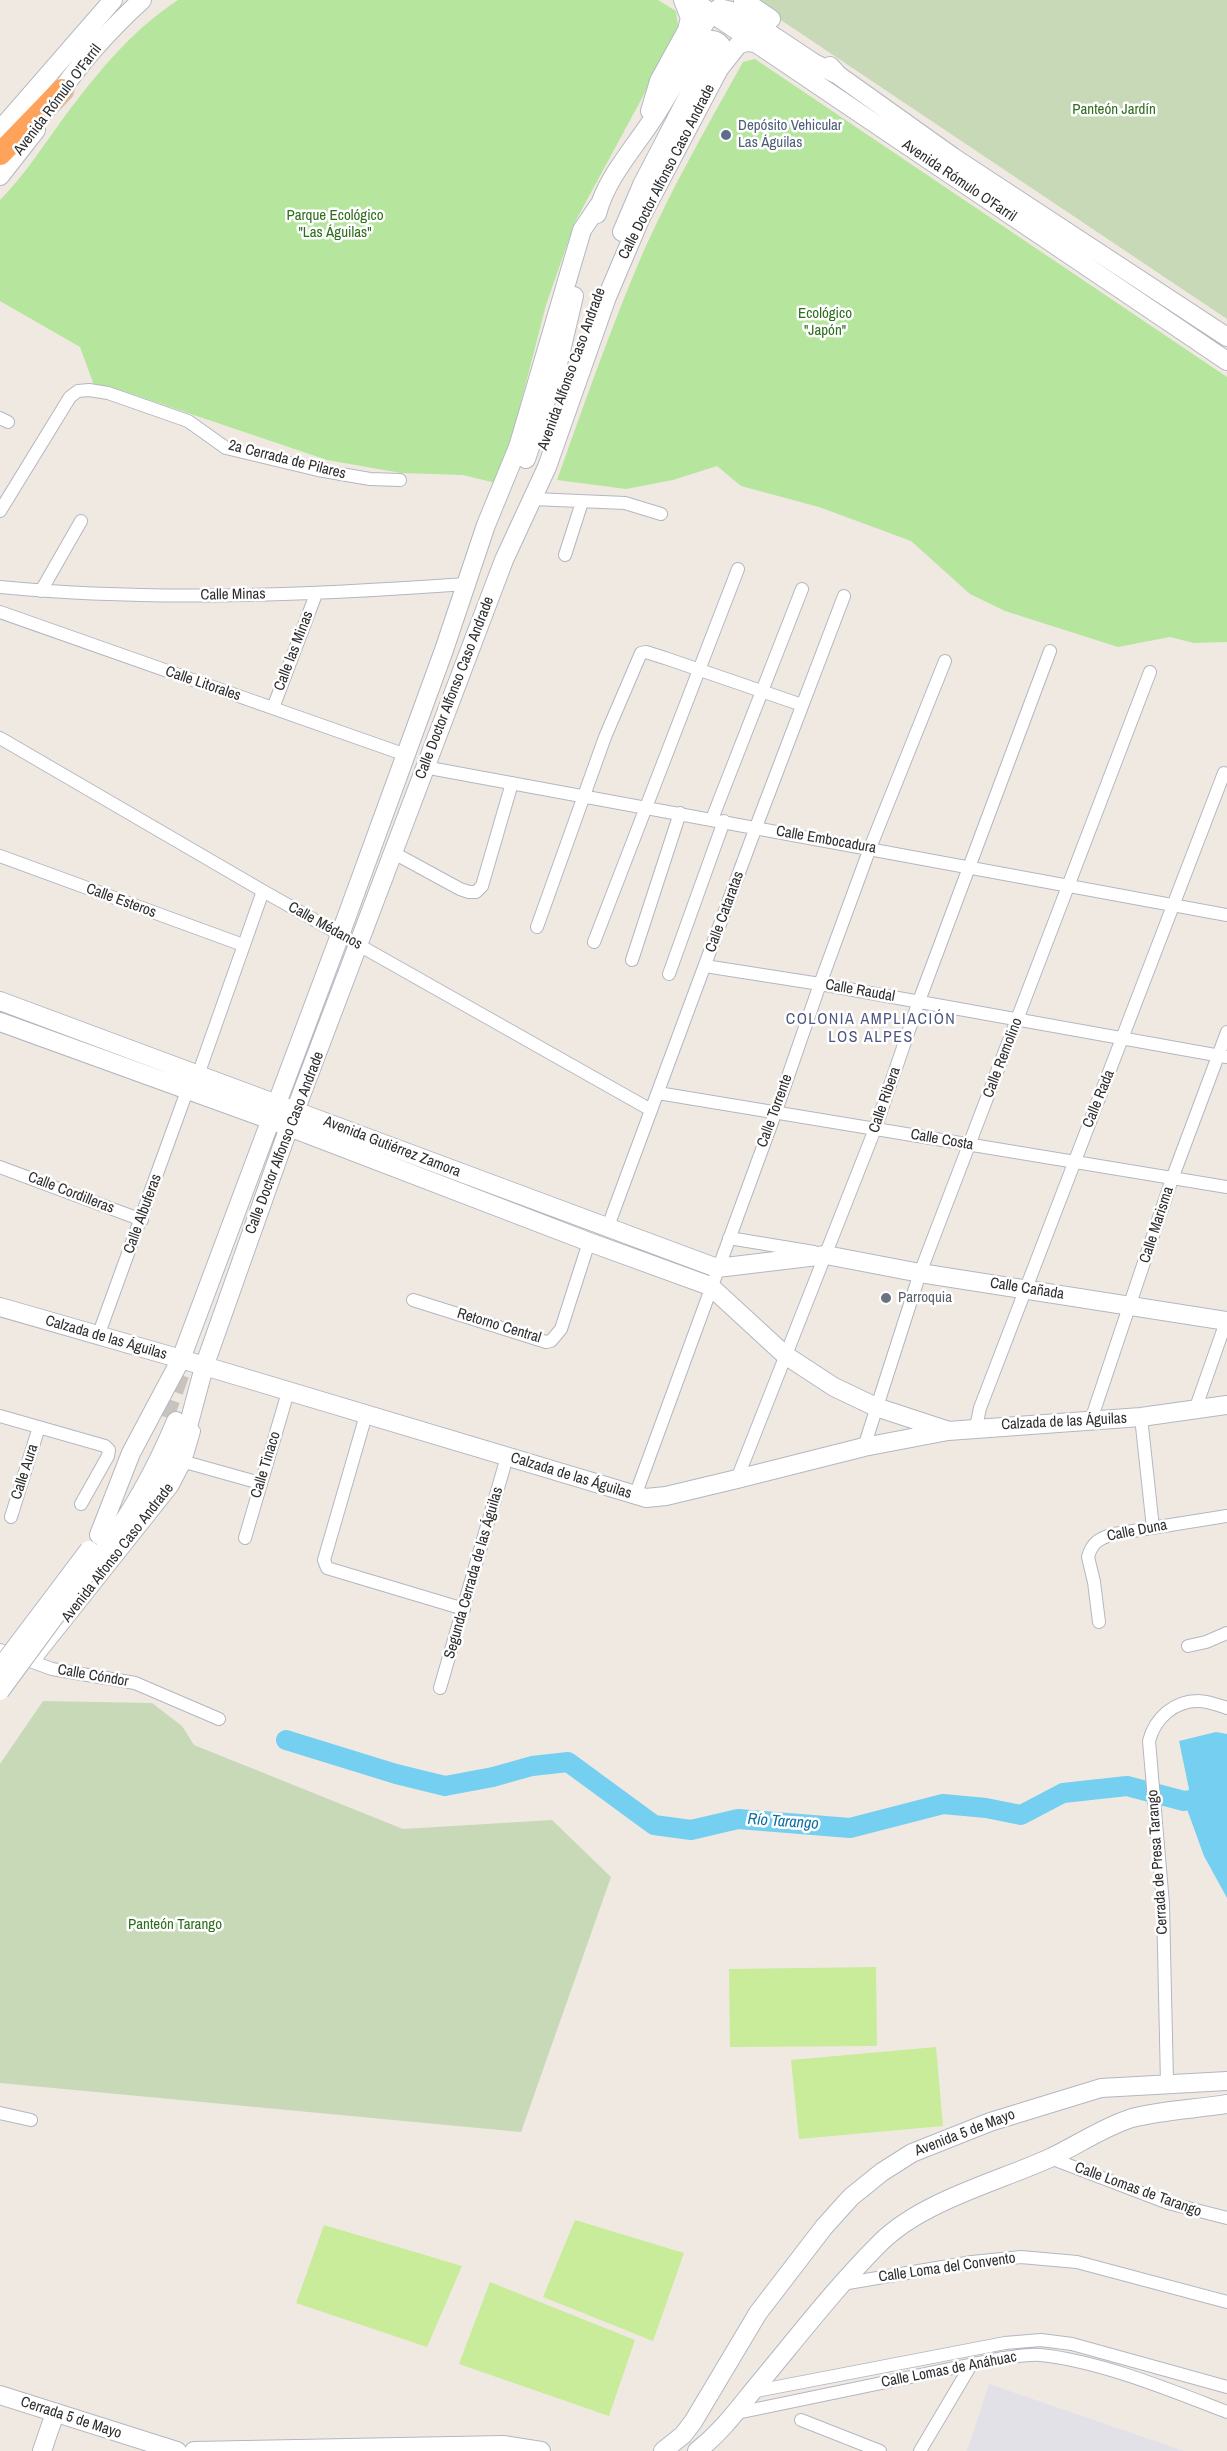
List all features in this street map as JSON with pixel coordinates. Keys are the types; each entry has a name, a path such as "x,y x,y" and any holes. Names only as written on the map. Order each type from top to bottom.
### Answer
{"highway":[{"path":"0,154 62,90"}],"main road":[{"name":"Avenida Rómulo O'Farril","path":"0,130 113,0"},
{"name":"Avenida Rómulo O'Farril","path":"0,176 34,132 62,90 122,18 142,0"},
{"path":"648,125 659,81 687,30 690,18 683,0"},
{"name":"Avenida Rómulo O'Farril","path":"692,0 1227,361"},
{"name":"Avenida Rómulo O'Farril","path":"743,0 793,33 838,75 895,116 1227,337"},
{"path":"713,13 719,8 739,13 814,63 838,75"},
{"name":"Avenida Alfonso Caso Andrade","path":"588,338 537,466 497,555 442,690 542,415 557,368 599,205 618,169 657,113 691,54 704,23 713,13"},
{"path":"691,54 701,42 717,41 723,48 715,62"},
{"name":"Calle Doctor Alfonso Caso Andrade","path":"715,62 738,45 746,42 758,43"},
{"name":"Avenida Alfonso Caso Andrade","path":"601,303 631,208 715,62"},
{"path":"883,130 895,116"},
{"name":"Calle Doctor Alfonso Caso Andrade","path":"96,1547 131,1453 181,1359 274,1112 406,755 486,525 518,447 582,230 599,205"},
{"name":"Calle Doctor Alfonso Caso Andrade","path":"124,1524 136,1518 158,1491 173,1466 209,1368 292,1119 504,560 534,499 564,424 588,338 601,303"},
{"name":"Avenida Gutiérrez Zamora","path":"0,1001 198,1075 274,1112 544,1225 710,1286"},
{"name":"Avenida Gutiérrez Zamora","path":"0,1022 188,1091 274,1112"},
{"name":"Avenida Gutiérrez Zamora","path":"292,1119 551,1207 717,1268"},
{"path":"544,1225 551,1207"},
{"name":"Calle Cañada","path":"717,1268 826,1255 920,1273 1227,1320"},
{"path":"710,1286 785,1355 834,1387 876,1407 948,1431"},
{"name":"Calzada de las Águilas","path":"0,1307 646,1498 666,1496 864,1447 948,1431 976,1427 1141,1417 1227,1405"},
{"name":"Avenida Alfonso Caso Andrade","path":"0,1668 96,1547 124,1524 160,1460 171,1419 96,1547 0,1691"},
{"name":"Avenida 5 de Mayo","path":"664,2451 683,2435 693,2422 758,2313 824,2227 851,2197 882,2172 912,2153 990,2122 1101,2088 1227,2081"},
{"path":"696,2451 717,2435 737,2413 751,2392 842,2284 882,2241 913,2218 974,2189 1050,2158 1101,2131 1136,2117 1227,2104"},
{"path":"664,2451 685,2445 700,2437 751,2392"},
{"name":"Cerrada 5 de Mayo","path":"0,2395 177,2451"},
{"path":"42,2451 55,2413"},
{"path":"194,2451 426,2449 503,2445 541,2451"}],"street":[{"name":"2a Cerrada de Pilares","path":"0,510 70,397 78,392 89,390 108,393 169,413 188,422 226,448 318,470 370,479 400,480"},
{"path":"534,499 625,503 661,514"},
{"path":"565,555 582,502"},
{"path":"41,591 81,521"},
{"path":"594,942 738,570"},
{"name":"Calle Minas","path":"0,587 93,596 316,594 466,584"},
{"path":"669,974 718,820 802,589"},
{"name":"Calle las Minas","path":"273,708 316,594"},
{"name":"Calle Cataratas","path":"607,1229 844,596"},
{"name":"Calle Litorales","path":"0,612 406,755"},
{"name":"Calle Ribera","path":"737,1479 875,1129 919,1001 1050,651"},
{"path":"537,927 605,737 638,657 646,652 802,705"},
{"name":"Calle Torrente","path":"635,1496 870,848 945,661"},
{"name":"Calle Remolino","path":"864,1447 920,1273 1150,672"},
{"name":"Calle Médanos","path":"0,738 263,891 651,1110"},
{"name":"Calle Embocadura","path":"424,767 1070,884 1227,915"},
{"name":"Calle Rada","path":"976,1427 980,1408 1224,772"},
{"path":"392,852 460,889 476,892 482,886 512,783"},
{"path":"632,960 680,813"},
{"name":"Calle Esteros","path":"0,856 243,945"},
{"path":"198,1075 263,891"},
{"name":"Calle Raudal","path":"705,966 919,1001 1222,1057"},
{"name":"Calle Marisma","path":"1091,1420 1172,1179 1222,1057 1227,1032"},
{"name":"Calle Albuferas","path":"98,1336 188,1091"},
{"name":"Calle Costa","path":"658,1094 1227,1188"},
{"name":"Calle Cordilleras","path":"0,1167 141,1220"},
{"name":"Calle Cañada","path":"729,1238 826,1255"},
{"name":"Retorno Central","path":"413,1300 546,1342 551,1341 561,1329 589,1242"},
{"path":"1196,1410 1227,1320"},
{"name":"Avenida Alfonso Caso Andrade","path":"33,1662 158,1505 185,1462 209,1368"},
{"name":"Calle Tinaco","path":"244,1538 288,1392"},
{"path":"0,1416 100,1443 109,1450 108,1456 81,1504"},
{"path":"366,1416 324,1560 327,1568 464,1609"},
{"path":"1141,1417 1153,1528"},
{"name":"Calle Aura","path":"11,1517 39,1427"},
{"name":"Segunda Cerrada de las Águilas","path":"440,1688 507,1457"},
{"path":"185,1462 260,1484"},
{"name":"Calle Duna","path":"1099,1622 1094,1582 1088,1566 1090,1549 1101,1538 1227,1516"},
{"path":"1188,1646 1213,1640 1227,1633"},
{"name":"Calle Cóndor","path":"0,1650 52,1669 135,1683 219,1719"},
{"name":"Cerrada de Presa Tarango","path":"1167,2083 1163,1904 1149,1741 1152,1727 1159,1717 1173,1708 1201,1701 1227,1708"},
{"path":"0,2113 31,2120"},
{"name":"Calle Lomas de Tarango","path":"1050,2158 1168,2203 1227,2218"},
{"name":"Calle Loma del Convento","path":"842,2284 972,2262 1021,2257 1077,2262 1227,2302"},
{"name":"Calle Lomas de Anáhuac","path":"751,2392 1005,2343 1041,2340 1110,2353 1227,2387"},
{"name":"Calle Lomas de Anáhuac","path":"737,2413 1002,2358 1038,2355 1106,2370 1227,2412"},
{"path":"920,2451 971,2365"},
{"path":"801,2420 880,2451"}],"shaded area":[{"path":"989,2384 1184,2451 967,2451"}],"green space":[{"name":"Parque Ecológico \"Las Águilas\"","path":"178,0 658,0 676,11 678,26 575,222 546,305 500,484 463,475 401,473 327,460 117,389 95,388 80,347 0,301 0,200 23,174 84,91 112,58 143,27"},
{"name":"Panteón Jardín","path":"751,0 1227,0 1227,319"},
{"name":"Ecológico \"Japón\"","path":"755,59 1227,377 1227,642 1194,643 1170,637 1118,647 1005,611 970,594 911,541 819,507 741,486 717,466 673,480 626,489 557,480 610,334 656,224 743,62"},
{"name":"Panteón Tarango","path":"43,1701 152,1703 182,1726 194,1745 403,1829 552,1820 611,1877 521,2132 0,2083 0,1764"},
{"path":"876,1967 877,2046 730,2047 729,1969"},
{"path":"936,2047 943,2126 799,2139 791,2060"},
{"path":"575,2220 684,2253 653,2341 543,2297"},
{"path":"324,2225 462,2266 427,2347 296,2303"},
{"path":"490,2282 635,2340 609,2416 459,2364"}],"water":[{"path":"1216,1732 1227,1734 1227,1898 1204,1856 1184,1801 1189,1789 1179,1741"}],"waterway":[{"name":"Río Tarango","path":"286,1740 396,1774 445,1786 493,1777 532,1766 568,1762 654,1825 691,1830 738,1819 850,1828 943,1804 986,1808 1021,1815 1063,1793 1127,1786 1184,1801 1227,1794"}],"tunnel":[{"path":"165,1417 183,1367"}],"place":[{"name":"Depósito Vehicular Las Águilas","path":"726,135"},
{"name":"Parroquia","path":"886,1298"}],"district":[{"name":"COLONIA AMPLIACIÓN LOS ALPES","path":"871,1029"}]}
